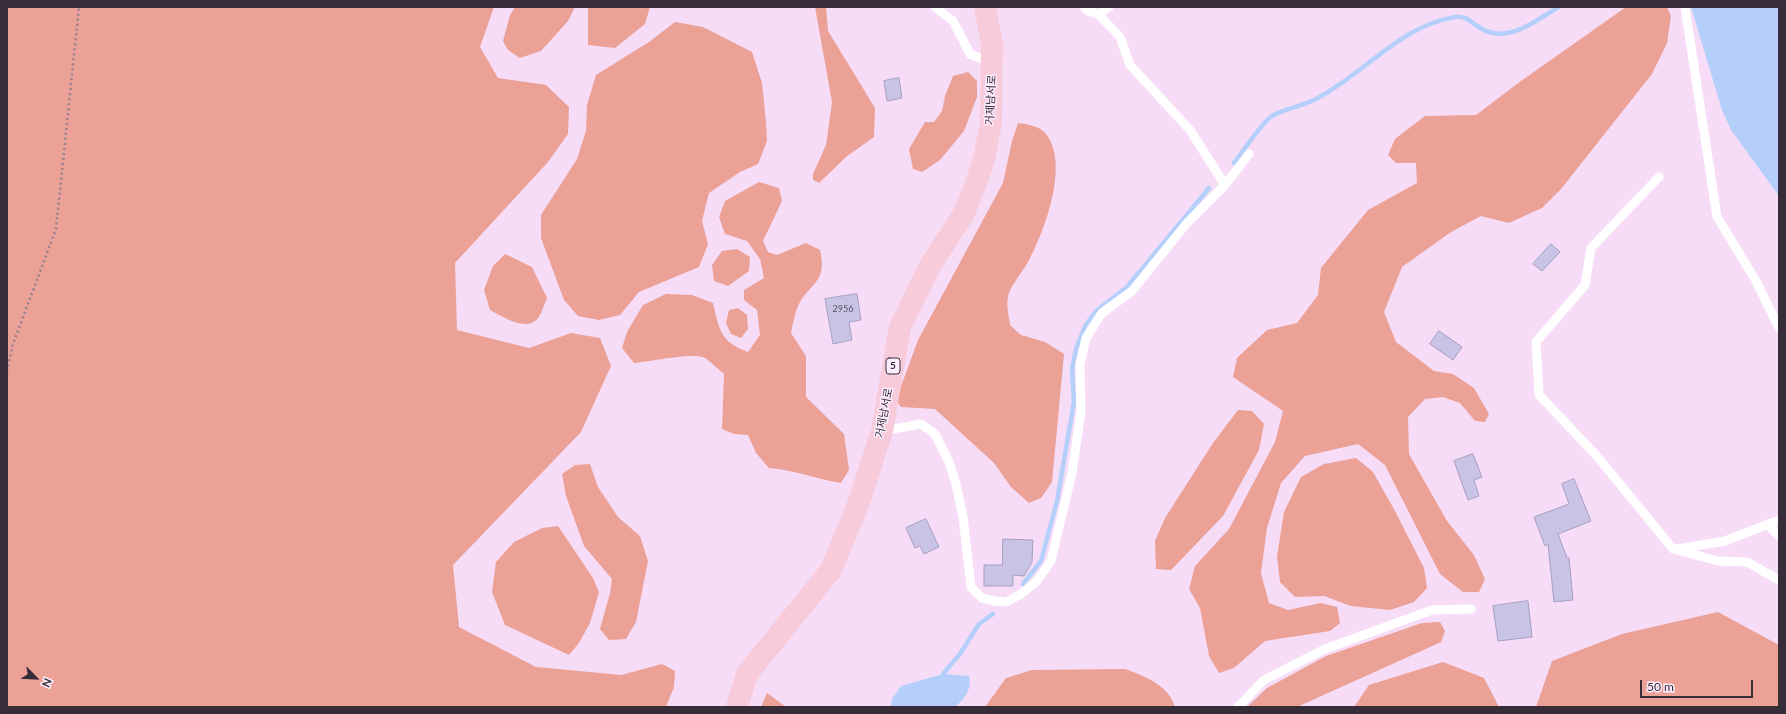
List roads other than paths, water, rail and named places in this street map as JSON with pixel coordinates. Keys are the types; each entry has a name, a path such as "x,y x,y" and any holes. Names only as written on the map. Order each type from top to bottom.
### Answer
{"main road":[{"name":"거제남서로","path":"737,707 747,674 831,570 859,502 882,431 900,327 931,264 963,215 984,158 991,123 993,64 992,43 985,7"}],"lane":[{"path":"935,7 953,21 970,54 993,64"},
{"path":"1084,7 1088,11 1098,14 1120,37 1130,65 1190,130 1225,185"},
{"path":"1098,14 1108,7"},
{"path":"1685,7 1717,218 1755,279 1779,328"},
{"path":"882,431 921,424 935,434 949,462 956,484 963,518 971,588 982,598 995,602 1006,602 1021,594 1037,581 1051,561 1072,473 1081,411 1080,365 1086,338 1102,313 1132,291 1187,223 1225,185 1250,154"},
{"path":"1659,177 1592,248 1585,285 1536,342 1539,395 1596,455 1674,549 1718,561 1747,562 1779,580"},
{"path":"1674,549 1725,541 1779,520"},
{"path":"1768,525 1779,536"},
{"path":"1238,707 1264,680 1325,649 1432,610 1471,609"}],"water":[{"path":"1691,7 1779,7 1779,196 1731,130 1722,110"},
{"path":"943,674 969,676 969,690 955,707 891,707 892,699 901,686"}],"waterway":[{"path":"1234,163 1258,130 1272,116 1318,98 1335,88 1400,40 1417,30 1435,22 1455,17 1463,17 1482,29 1492,33 1502,34 1512,32 1532,24 1559,7"},
{"path":"1023,584 1041,561 1057,501 1074,402 1072,369 1076,349 1085,326 1096,311 1127,287 1209,188"},
{"path":"943,674 960,654 979,624 993,614"}]}
